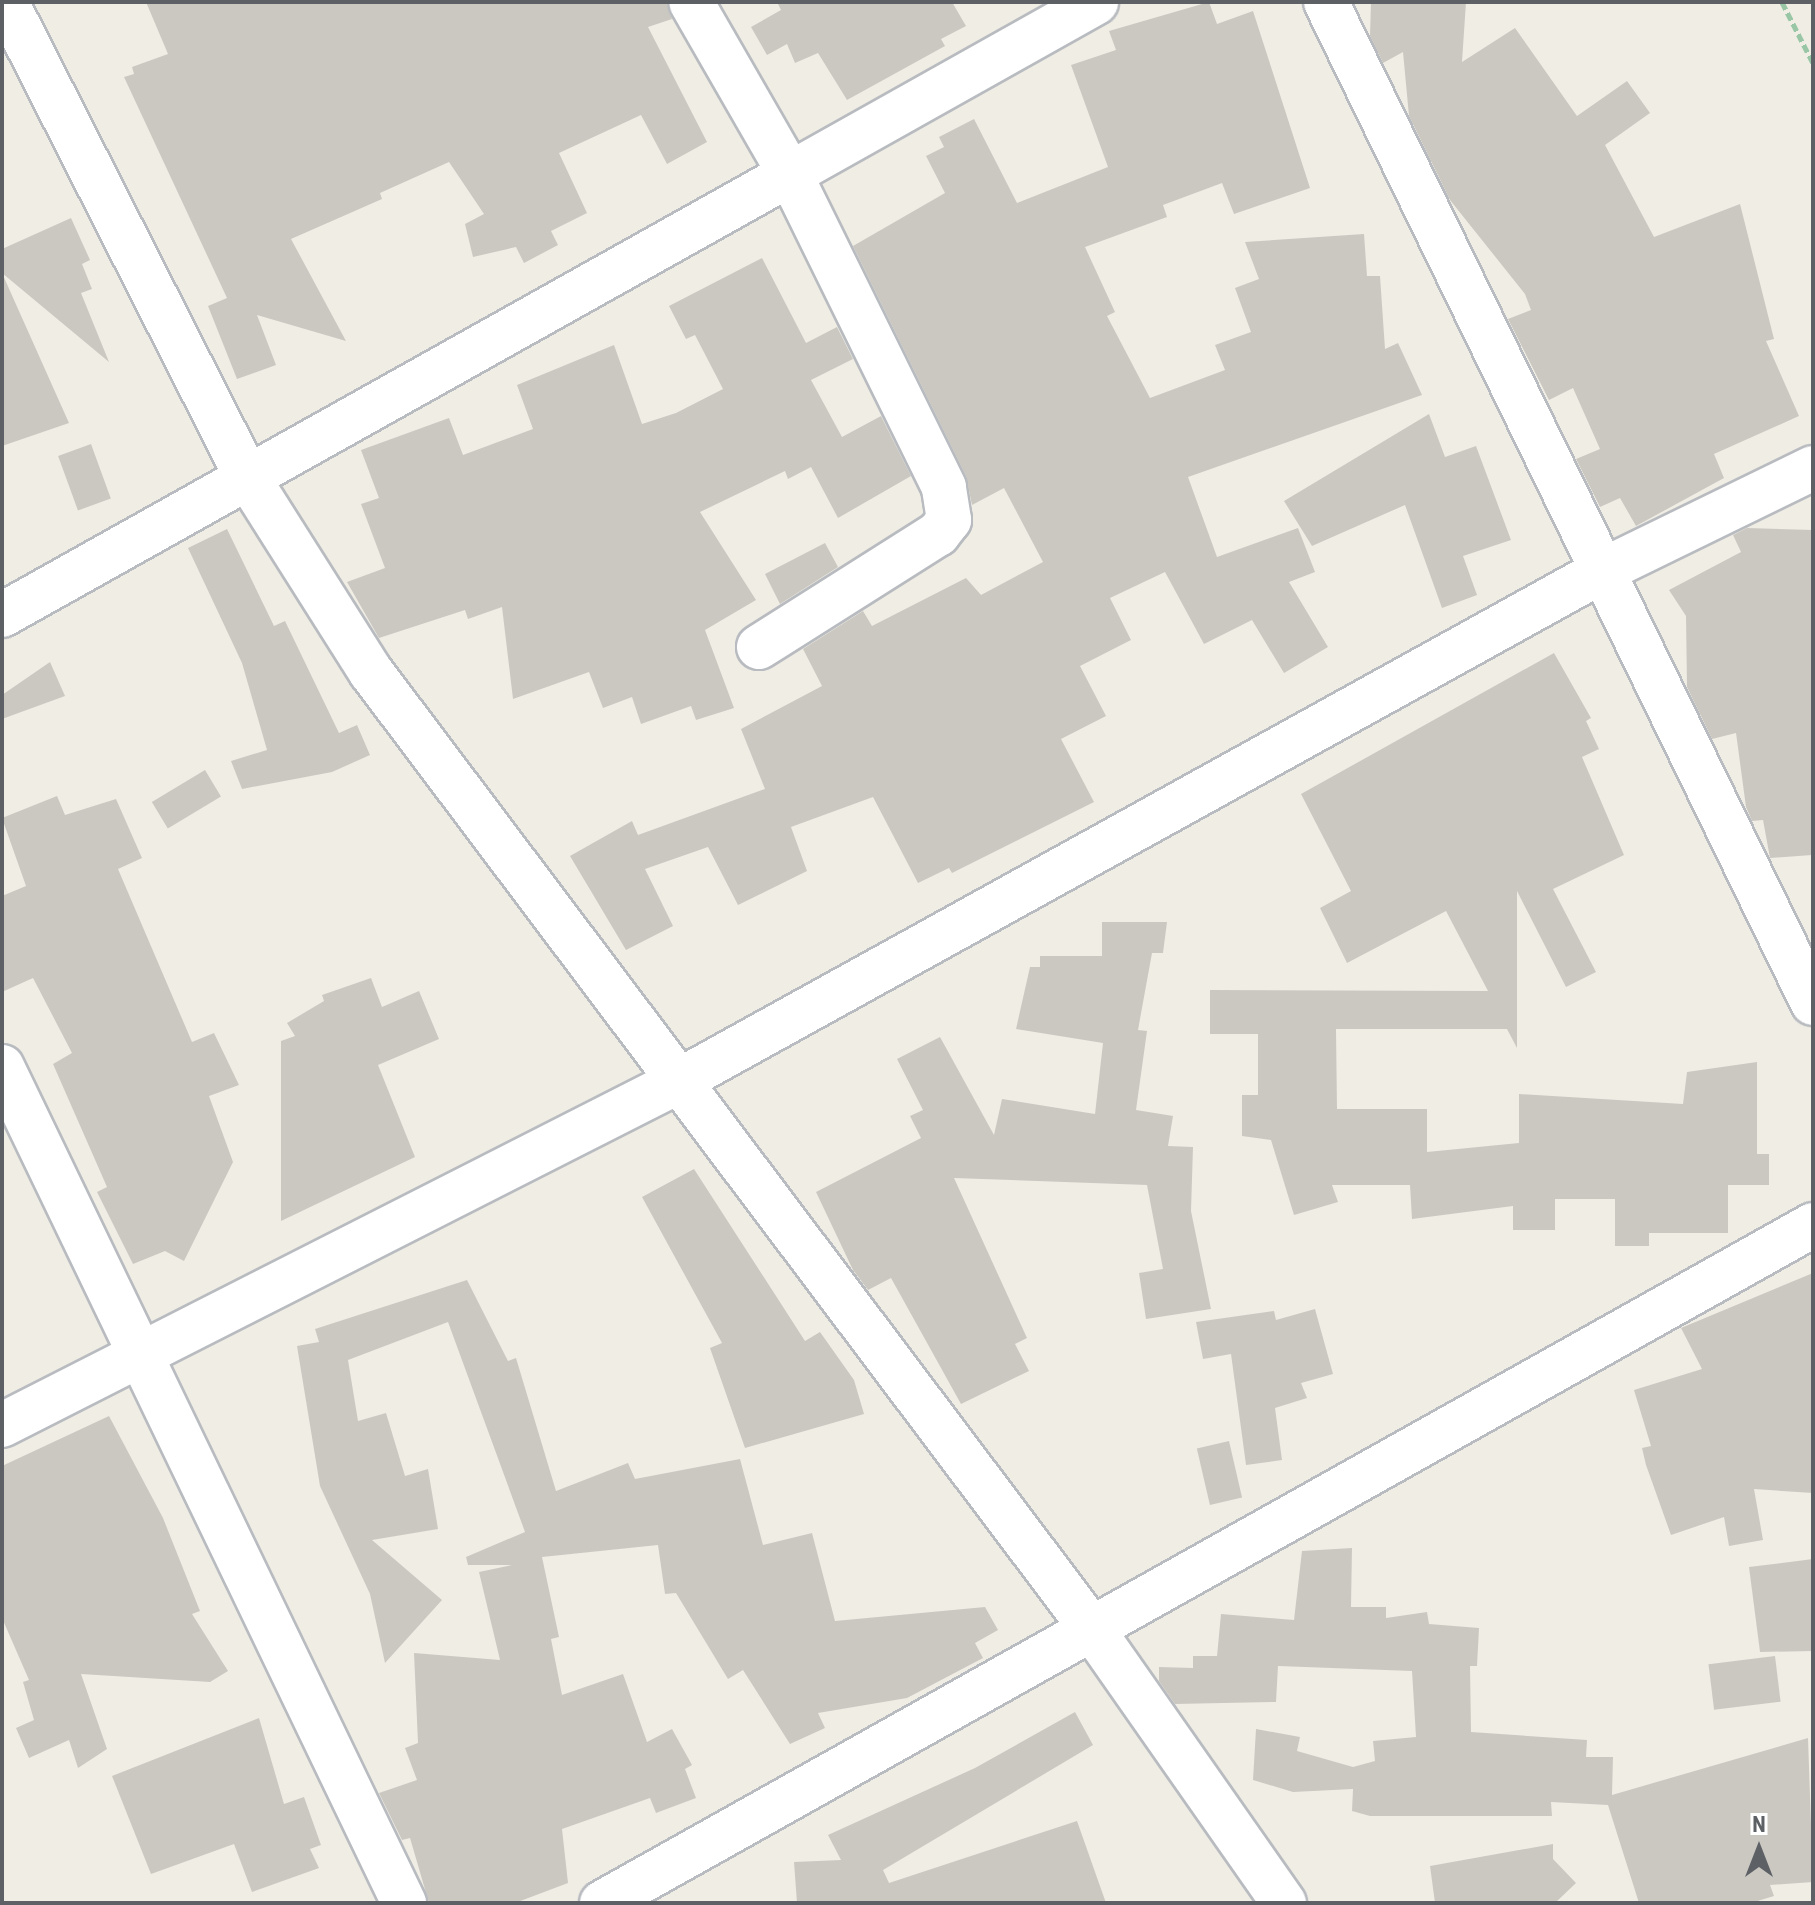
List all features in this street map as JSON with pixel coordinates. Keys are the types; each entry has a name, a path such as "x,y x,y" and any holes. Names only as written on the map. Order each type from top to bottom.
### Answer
{"street":[{"path":"6,2 245,473 371,672 1092,1629 1284,1903"},
{"path":"691,2 790,174 944,487 949,520 938,534 759,647"},
{"path":"2,615 245,473 1096,2"},
{"path":"1326,2 1813,1003"},
{"path":"2,1425 677,1082 1602,571 1813,468"},
{"path":"2,1067 142,1352 404,1903"},
{"path":"602,1903 1813,1225"}],"path":[{"path":"1782,2 1813,63"}],"building":[{"path":"146,2 666,2 672,19 648,27 707,142 667,164 641,115 559,153 587,213 551,231 558,245 524,263 516,247 473,257 465,224 484,214 449,162 380,193 382,199 291,239 346,341 257,315 276,365 237,379 208,306 227,298 124,77 134,74 132,67 168,54"},
{"path":"777,2 952,2 966,26 941,39 945,46 847,100 818,53 795,63 787,44 767,55 751,27 781,10"},
{"path":"1209,2 1217,24 1253,11 1310,188 1234,214 1222,183 1163,205 1167,217 1085,247 1115,312 1107,316 1150,398 1225,370 1215,345 1251,332 1235,288 1259,279 1245,242 1364,234 1367,276 1380,276 1385,349 1398,343 1422,395 1188,477 1217,557 1298,528 1315,572 1289,582 1328,647 1284,673 1252,620 1204,644 1165,572 1110,598 1131,640 1080,666 1106,716 1061,739 1094,802 952,873 949,868 918,883 873,797 791,827 807,871 738,905 708,847 645,869 673,926 626,950 570,856 632,821 638,835 765,789 741,729 822,686 803,649 863,611 872,626 966,578 981,595 1043,562 1004,488 972,505 966,476 853,246 945,193 926,156 944,147 939,137 974,119 1017,203 1108,167 1071,65 1116,50 1109,31"},
{"path":"1371,2 1466,2 1462,62 1515,28 1577,116 1627,81 1650,113 1605,145 1654,237 1740,204 1774,339 1766,341 1799,416 1714,454 1724,478 1636,526 1620,498 1600,507 1576,459 1600,449 1573,388 1549,400 1508,319 1531,310 1525,294 1450,200 1409,116 1403,52 1383,63 1370,36"},
{"path":"71,218 90,260 82,264 92,289 81,293 109,362 2,273 2,249"},
{"path":"762,258 806,343 837,327 853,359 811,380 842,437 881,416 911,476 838,518 811,467 788,479 785,471 700,512 756,600 705,630 734,708 696,720 691,706 641,724 632,697 603,708 589,672 513,699 502,607 468,619 465,610 379,638 347,582 385,568 361,504 379,498 361,450 449,418 463,455 533,429 517,385 614,345 642,424 676,413 723,389 695,335 686,339 669,306"},
{"path":"2,273 69,423 2,446"},
{"path":"1429,414 1445,457 1476,446 1511,540 1463,556 1477,595 1442,608 1405,505 1312,546 1284,501"},
{"path":"91,444 111,499 78,510 58,456"},
{"path":"1747,528 1813,530 1812,855 1770,858 1763,820 1752,821 1746,807 1736,733 1712,739 1687,687 1686,616 1669,590 1741,552 1733,535"},
{"path":"227,529 274,626 285,621 339,733 357,725 370,755 332,772 242,789 231,761 267,750 242,663 188,548"},
{"path":"825,543 838,567 780,604 765,574"},
{"path":"1554,653 1591,718 1586,721 1599,749 1582,757 1624,855 1553,889 1596,972 1566,987 1517,891 1517,1048 1507,1029 1336,1029 1337,1109 1427,1109 1427,1152 1519,1143 1519,1094 1683,1104 1687,1072 1757,1062 1757,1154 1769,1154 1769,1185 1728,1185 1728,1233 1649,1233 1649,1246 1615,1246 1615,1199 1555,1199 1555,1230 1513,1230 1513,1206 1412,1219 1410,1185 1332,1185 1338,1202 1294,1215 1271,1140 1242,1136 1242,1095 1258,1095 1258,1034 1210,1034 1210,990 1488,991 1446,911 1347,963 1320,908 1351,891 1301,794"},
{"path":"50,662 65,696 2,719 2,695"},
{"path":"205,770 221,797 168,829 152,802"},
{"path":"57,796 65,815 116,799 142,858 118,869 192,1042 214,1033 239,1085 209,1096 233,1162 184,1261 165,1251 133,1264 97,1192 107,1187 53,1064 72,1053 33,978 2,992 2,896 26,886 2,818"},
{"path":"1102,922 1167,922 1163,953 1152,953 1138,1030 1147,1031 1136,1110 1173,1116 1168,1146 1193,1147 1191,1211 1211,1309 1146,1319 1139,1273 1163,1269 1147,1185 954,1178 1027,1338 1015,1344 1029,1371 961,1404 891,1278 868,1290 853,1270 816,1192 921,1138 910,1116 923,1110 897,1059 940,1037 994,1135 1002,1099 1095,1114 1103,1043 1016,1029 1030,967 1040,967 1040,956 1102,956"},
{"path":"371,978 382,1007 419,991 439,1039 378,1065 415,1157 281,1221 281,1041 295,1036 287,1023 324,1001 322,995"},
{"path":"694,1169 805,1341 820,1332 854,1380 864,1414 745,1448 710,1348 722,1343 642,1197"},
{"path":"1813,1273 1813,1493 1754,1489 1763,1540 1729,1546 1724,1517 1671,1535 1646,1465 1642,1448 1651,1446 1634,1390 1702,1369 1681,1328"},
{"path":"467,1280 508,1361 516,1358 556,1491 628,1463 635,1479 740,1459 763,1545 812,1533 835,1621 985,1607 998,1630 975,1643 983,1658 907,1698 818,1713 825,1728 790,1744 743,1670 728,1679 676,1593 665,1594 658,1545 542,1557 559,1637 551,1639 562,1695 623,1674 647,1742 672,1729 692,1765 685,1769 696,1798 656,1813 650,1798 562,1829 568,1883 515,1903 429,1903 410,1838 402,1840 379,1793 417,1780 405,1748 418,1743 414,1653 500,1660 479,1572 512,1565 468,1565 466,1557 525,1532 448,1322 348,1360 358,1421 386,1413 405,1476 428,1469 438,1529 372,1540 442,1600 385,1663 370,1594 320,1486 297,1346 319,1342 315,1329"},
{"path":"1315,1309 1333,1374 1301,1383 1307,1398 1275,1408 1282,1460 1246,1465 1231,1354 1203,1359 1196,1322 1274,1311 1276,1320"},
{"path":"109,1416 163,1518 200,1611 192,1614 228,1671 210,1682 81,1674 107,1749 78,1768 69,1740 29,1758 16,1728 34,1720 23,1682 29,1680 2,1618 2,1466"},
{"path":"1229,1441 1242,1498 1210,1505 1197,1448"},
{"path":"1352,1548 1351,1607 1386,1607 1386,1618 1427,1612 1429,1624 1479,1628 1477,1666 1470,1666 1471,1732 1587,1740 1586,1757 1613,1757 1612,1795 1808,1738 1813,1882 1770,1885 1774,1896 1751,1903 1639,1903 1608,1805 1551,1802 1552,1816 1370,1816 1352,1811 1353,1789 1293,1792 1253,1780 1256,1729 1300,1737 1297,1751 1353,1767 1375,1761 1373,1741 1416,1737 1412,1671 1278,1666 1276,1702 1175,1704 1159,1681 1159,1667 1193,1668 1193,1656 1217,1656 1221,1614 1294,1620 1302,1551"},
{"path":"1813,1559 1813,1651 1760,1652 1749,1567"},
{"path":"1775,1656 1781,1702 1714,1710 1708,1664"},
{"path":"1075,1712 1093,1745 883,1870 889,1883 1077,1821 1106,1903 797,1903 794,1862 841,1860 828,1835 975,1768"},
{"path":"259,1718 284,1804 304,1797 321,1845 310,1849 319,1868 252,1892 234,1844 151,1874 112,1776"},
{"path":"1553,1844 1553,1859 1576,1883 1555,1903 1435,1903 1430,1866"}]}
